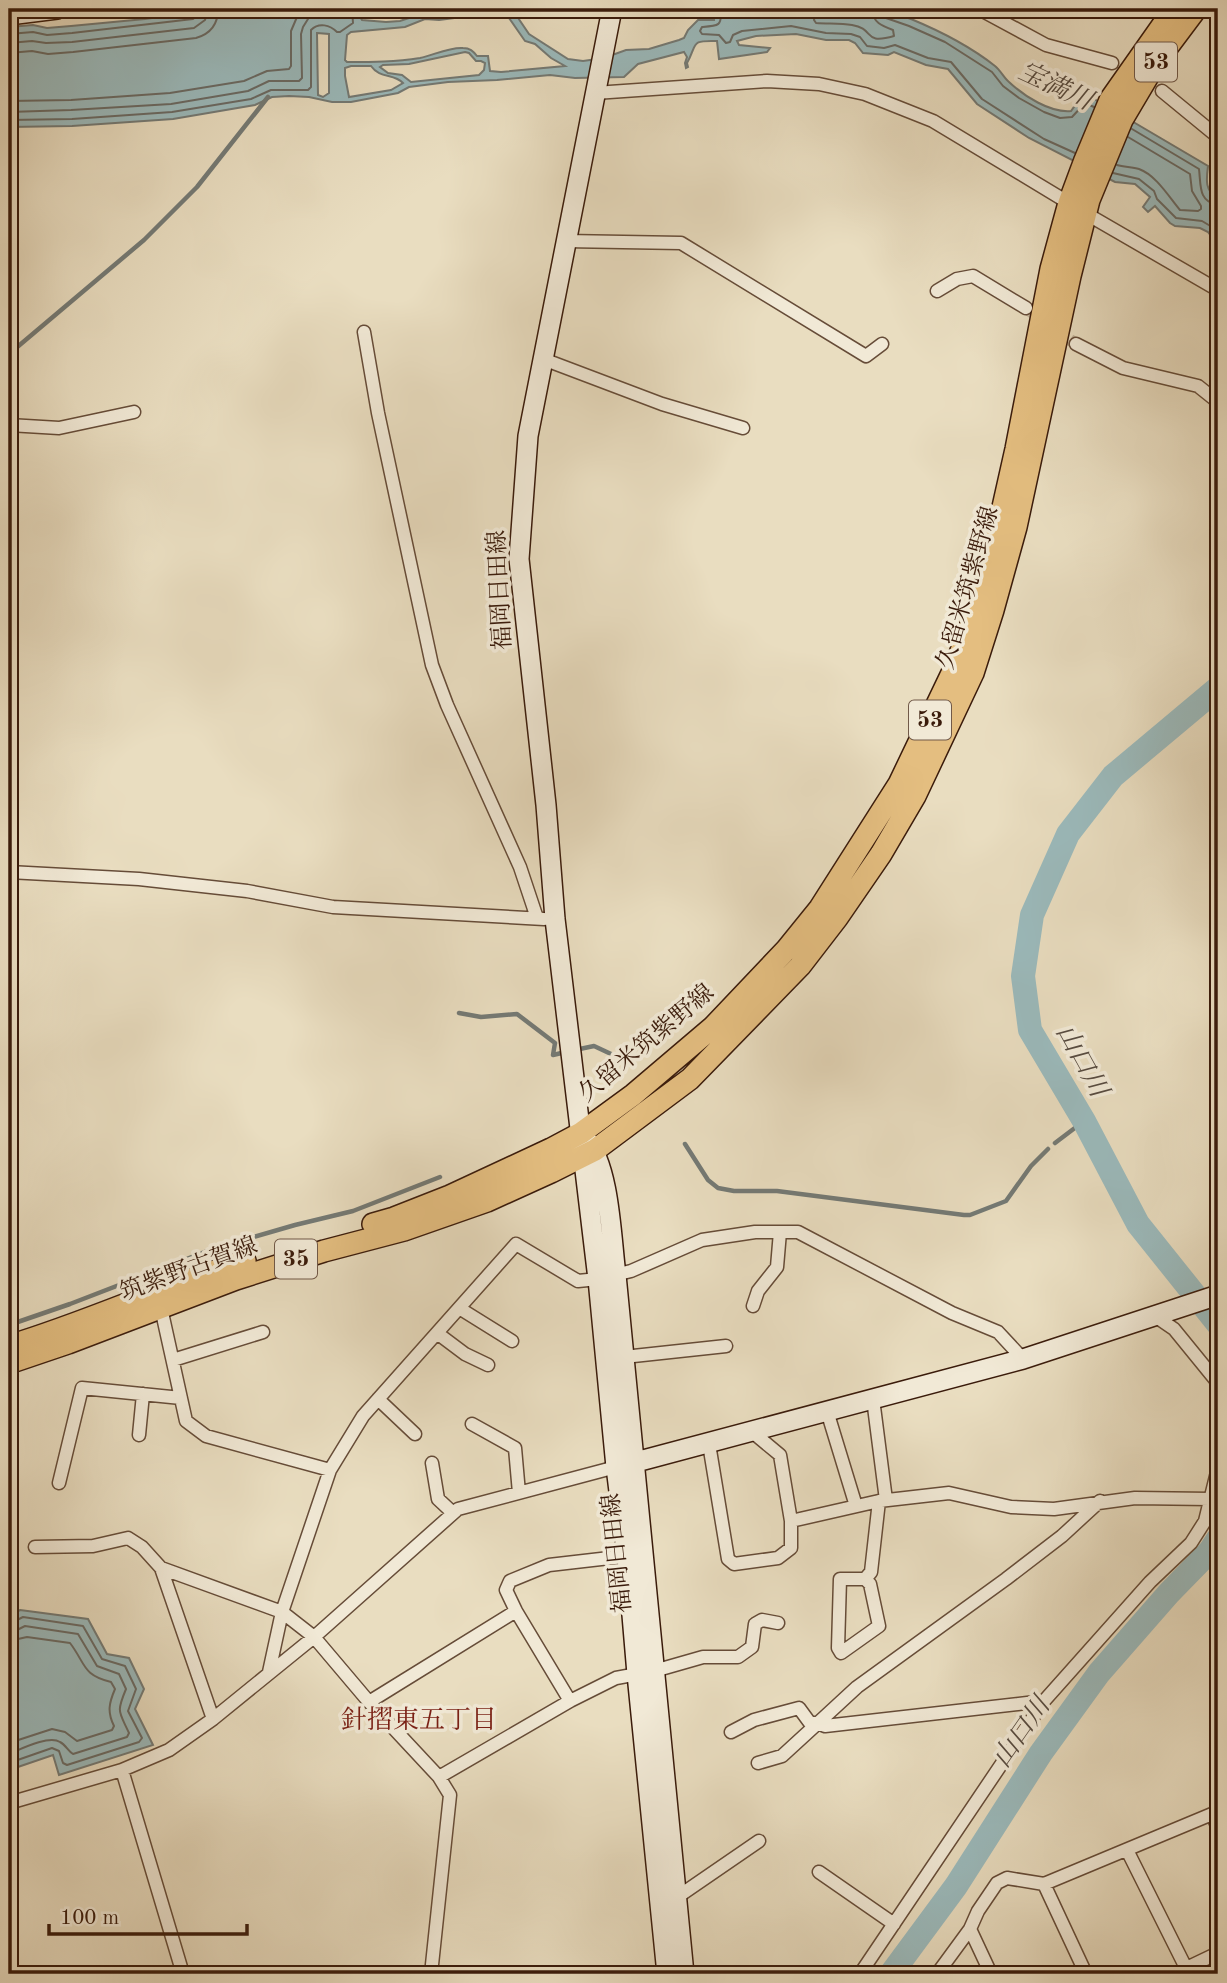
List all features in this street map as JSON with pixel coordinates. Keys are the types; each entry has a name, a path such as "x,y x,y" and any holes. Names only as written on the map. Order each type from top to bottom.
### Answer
{"main road":[{"path":"9,15 58,9"},
{"name":"福岡日田線","path":"612,9 528,436 519,559 546,804 546,919 581,1133 604,1178 607,1277 668,1900 667,1974"},
{"name":"久留米筑紫野線","path":"581,1133 679,1058 744,996 820,908 899,784 955,667 977,609 1016,449 1051,269 1137,60 1174,9"},
{"name":"久留米筑紫野線","path":"1114,115 1196,9"},
{"name":"久留米筑紫野線","path":"589,1153 690,1079 800,966 881,854 915,796 973,673 993,610 1019,514 1070,276 1079,202"},
{"name":"筑紫野古賀線","path":"9,1346 47,1335 212,1272 394,1218 461,1191 581,1133"},
{"name":"筑紫野古賀線","path":"9,1363 236,1279 324,1251 404,1230 487,1201 589,1153"},
{"name":"福岡日田線","path":"607,1277 624,1357 627,1556 646,1672"},
{"path":"625,1465 1023,1359 1218,1294"},
{"name":"福岡日田線","path":"668,1900 684,1974"}],"street":[{"path":"979,9 1046,46 1112,63"},
{"path":"595,88 767,81 819,84 865,94 933,121 1079,202 1218,290"},
{"path":"1163,91 1218,137"},
{"path":"565,242 681,243 866,356 882,344"},
{"path":"937,291 957,279 973,276 1026,308"},
{"path":"9,872 152,881 247,891 333,907 546,919 447,705 432,665 378,413 364,332"},
{"path":"1076,344 1123,368 1198,386 1218,402"},
{"path":"543,359 662,404 743,428"},
{"path":"9,425 59,428 134,412"},
{"path":"269,1672 282,1612 330,1469 363,1416 516,1244 578,1281 631,1271 702,1240 755,1232 799,1232 952,1313 998,1332 1023,1359"},
{"path":"753,1306 758,1291 776,1267 780,1232"},
{"path":"161,1308 186,1420 206,1436 330,1469"},
{"path":"458,1308 512,1341"},
{"path":"1160,1315 1218,1383"},
{"path":"173,1360 263,1332"},
{"path":"437,1332 465,1354 488,1365"},
{"path":"624,1357 726,1346"},
{"path":"59,1483 82,1388 181,1398"},
{"path":"139,1436 143,1394"},
{"path":"378,1399 415,1434"},
{"path":"865,1579 870,1584 879,1626 841,1653 838,1648 840,1579 865,1579 871,1572 882,1501 873,1399"},
{"path":"827,1411 856,1506"},
{"path":"472,1424 515,1448 519,1493"},
{"path":"709,1444 728,1559 734,1564 778,1558 792,1548 791,1521 779,1454 751,1431"},
{"path":"432,1463 439,1499 453,1513"},
{"path":"9,1803 122,1770 169,1750 213,1719 314,1637 458,1509 625,1465"},
{"path":"860,1974 1044,1701 1150,1582 1191,1543 1205,1521 1218,1468"},
{"path":"791,1521 882,1501 949,1493 1011,1507 1054,1509 1135,1498 1210,1499"},
{"path":"758,1763 782,1756 857,1687 1006,1579 1062,1536 1100,1501"},
{"path":"35,1547 93,1546 128,1538 142,1547 161,1567 213,1719"},
{"path":"570,1700 506,1590 510,1581 549,1565 627,1556"},
{"path":"161,1567 282,1612 314,1637 369,1702 439,1777 450,1795 431,1974"},
{"path":"369,1702 516,1611"},
{"path":"439,1777 570,1700 616,1678 702,1657 738,1657 752,1647 755,1623 762,1620 778,1623"},
{"path":"731,1732 754,1720 799,1709 810,1723 825,1726 1044,1701"},
{"path":"122,1770 183,1974"},
{"path":"937,1974 970,1929 978,1911 997,1883 1007,1878 1044,1884 1212,1814 1218,1828"},
{"path":"668,1900 759,1841"},
{"path":"1126,1850 1188,1971"},
{"path":"820,1872 894,1924"},
{"path":"1044,1884 1086,1974"},
{"path":"970,1929 991,1974"},
{"path":"1174,1974 1188,1971 1218,1953"}],"water":[{"path":"215,9 317,9 317,12 328,12 329,9 361,9 358,13 362,20 386,22 400,21 421,14 439,15 486,9 470,16 425,19 405,27 351,32 347,35 345,60 402,60 465,48 477,56 488,56 490,71 501,72 565,66 535,44 525,41 509,18 496,9 512,9 529,34 568,59 583,61 604,58 626,50 649,49 684,38 698,20 714,20 713,9 760,9 789,13 805,9 885,12 911,19 966,46 995,66 1015,87 1038,102 1055,109 1071,111 1084,93 1208,166 1207,185 1218,200 1218,244 1208,232 1200,228 1175,226 1170,223 1155,206 1148,212 1143,207 1150,197 1135,184 1115,182 1029,138 977,104 948,69 926,65 894,52 888,55 863,53 849,40 826,40 796,34 756,36 737,41 739,45 770,48 767,52 719,59 717,41 702,41 696,44 686,68 687,57 684,52 638,64 624,77 575,78 550,75 448,82 409,87 398,93 351,102 332,102 309,97 272,97 255,105 173,119 9,127 9,27 33,25 47,28","holes":["317,33 329,34 329,93 323,97 318,95","465,52 476,61 485,63 484,70 479,75 411,82 402,75 388,73 380,67","371,66 379,73 403,83 391,90 349,97 345,68"]},
{"path":"20,1610 88,1619 107,1654 129,1658 144,1689 135,1709 153,1745 59,1775 53,1755 9,1770 9,1613 13,1615"}],"waterway":[{"path":"9,354 144,240 197,187 268,97"},
{"name":"山口川","path":"1218,688 1113,776 1068,834 1032,915 1023,976 1030,1030 1084,1121 1138,1224 1218,1324"},
{"path":"459,1013 481,1017 517,1014 555,1043 553,1055 566,1052"},
{"path":"575,1050 594,1046 626,1061"},
{"path":"1055,1143 1084,1121"},
{"path":"685,1144 708,1180 718,1188 734,1191 777,1191 964,1215 1006,1201 1031,1166 1048,1149"},
{"path":"9,1325 215,1248 353,1211 440,1177"},
{"name":"山口川","path":"891,1974 956,1886 1041,1753 1099,1673 1218,1539"}],"tunnel":[{"path":"1026,308 1076,344"}],"district":[{"name":"針摺東五丁目","path":"419,1721"}],"water label":[{"name":"宝満川","path":"1055,87"}]}
